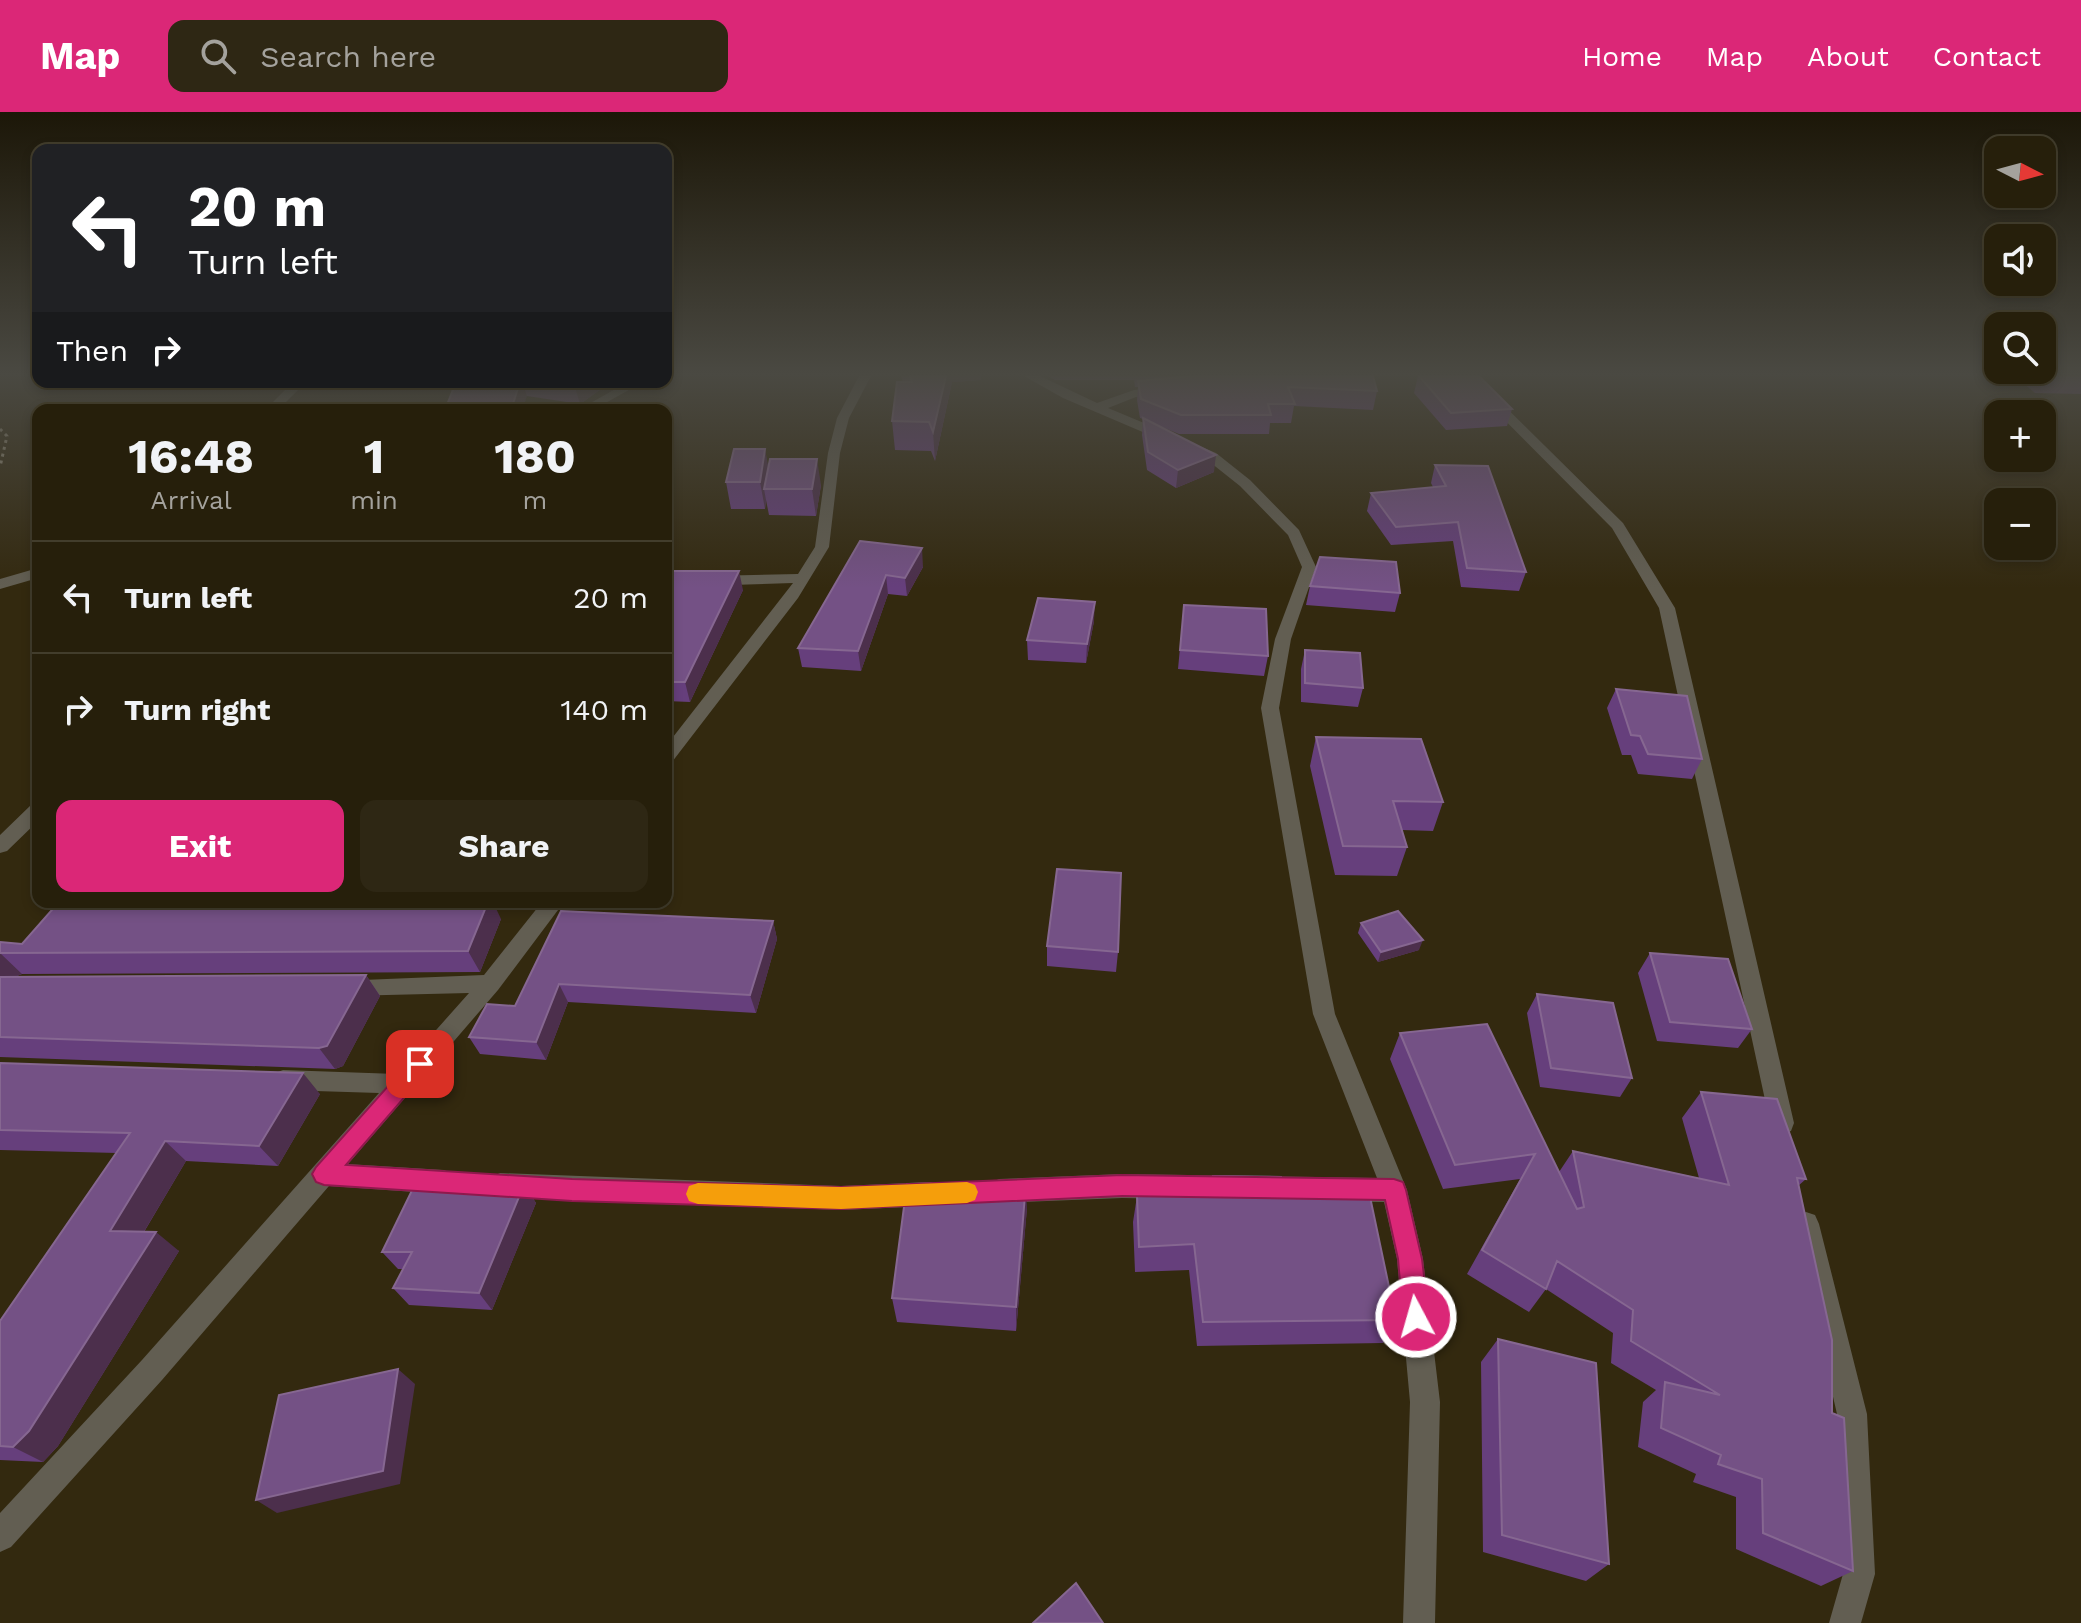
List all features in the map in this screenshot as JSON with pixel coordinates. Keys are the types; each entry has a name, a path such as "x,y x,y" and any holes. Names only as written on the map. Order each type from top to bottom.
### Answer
{"street":[{"path":"672,750 803,578 822,547 836,447"},
{"path":"1188,447 1211,456 1245,483 1294,533 1309,567 1283,639 1270,708 1324,1014 1394,1190 1410,1259 1425,1402 1419,1623"},
{"path":"1538,447 1618,526 1667,608 1753,1006 1786,1142"},
{"path":"0,584 32,575"},
{"path":"672,582 803,578"},
{"path":"0,846 32,816"},
{"path":"0,1536 403,1084 490,984 549,908"},
{"path":"320,987 490,984"},
{"path":"263,1079 403,1084"},
{"path":"324,1174 471,1184 841,1198 950,1193"},
{"path":"982,1192 1122,1186 1394,1190"},
{"path":"1801,1202 1852,1414 1859,1574 1845,1623"}],"path":[{"path":"0,467 5,447"}],"building":[{"path":"1147,447 1199,447 1216,455 1178,470 1148,452"},
{"path":"734,449 765,449 760,482 726,482"},
{"path":"770,459 817,459 812,489 764,489"},
{"path":"1435,465 1488,466 1526,572 1467,568 1458,522 1396,527 1371,493 1446,486"},
{"path":"860,541 922,548 905,578 886,575 858,651 798,648"},
{"path":"1320,557 1396,562 1400,593 1310,586"},
{"path":"672,571 739,571 685,682 672,682"},
{"path":"1038,598 1095,602 1087,644 1027,640"},
{"path":"1184,605 1266,609 1268,656 1180,650"},
{"path":"1305,650 1360,653 1363,688 1305,683"},
{"path":"1616,689 1687,696 1702,759 1648,754 1640,736 1631,735"},
{"path":"1316,737 1421,739 1443,802 1393,801 1407,847 1343,846"},
{"path":"1057,869 1121,873 1118,952 1047,946"},
{"path":"54,908 486,908 468,951 0,953 0,942 22,944"},
{"path":"561,911 773,921 750,995 559,984 536,1042 469,1037 487,1004 515,1006"},
{"path":"1398,911 1423,940 1381,952 1361,923"},
{"path":"1650,953 1728,959 1752,1029 1670,1022"},
{"path":"366,975 327,1046 319,1048 0,1037 0,977"},
{"path":"1537,994 1613,1003 1632,1078 1551,1068"},
{"path":"1487,1024 1577,1209 1584,1207 1573,1151 1729,1185 1701,1092 1777,1099 1806,1179 1797,1178 1832,1340 1832,1413 1844,1418 1853,1571 1763,1533 1762,1479 1718,1464 1721,1455 1661,1428 1665,1382 1720,1395 1631,1341 1633,1310 1557,1261 1546,1289 1482,1250 1535,1154 1455,1165 1400,1033"},
{"path":"0,1063 303,1073 259,1146 165,1141 110,1231 156,1232 29,1431 13,1447 0,1446 0,1321 130,1133 0,1130"},
{"path":"1213,1176 1281,1177 1282,1190 1369,1192 1396,1320 1203,1322 1194,1244 1139,1247 1137,1196 1216,1196"},
{"path":"418,1178 524,1185 479,1293 393,1288 412,1252 382,1252"},
{"path":"1026,1182 1016,1307 892,1298 907,1184"},
{"path":"1498,1339 1596,1363 1609,1564 1502,1535"},
{"path":"398,1369 383,1471 256,1500 279,1395"},
{"path":"1076,1583 1103,1623 1033,1623"}],"slow traffic":[{"path":"698,1194 841,1198 967,1192"}],"route":[{"path":"420,1064 324,1174 572,1190 841,1198 1122,1186 1394,1190 1410,1259 1416,1317"}]}
